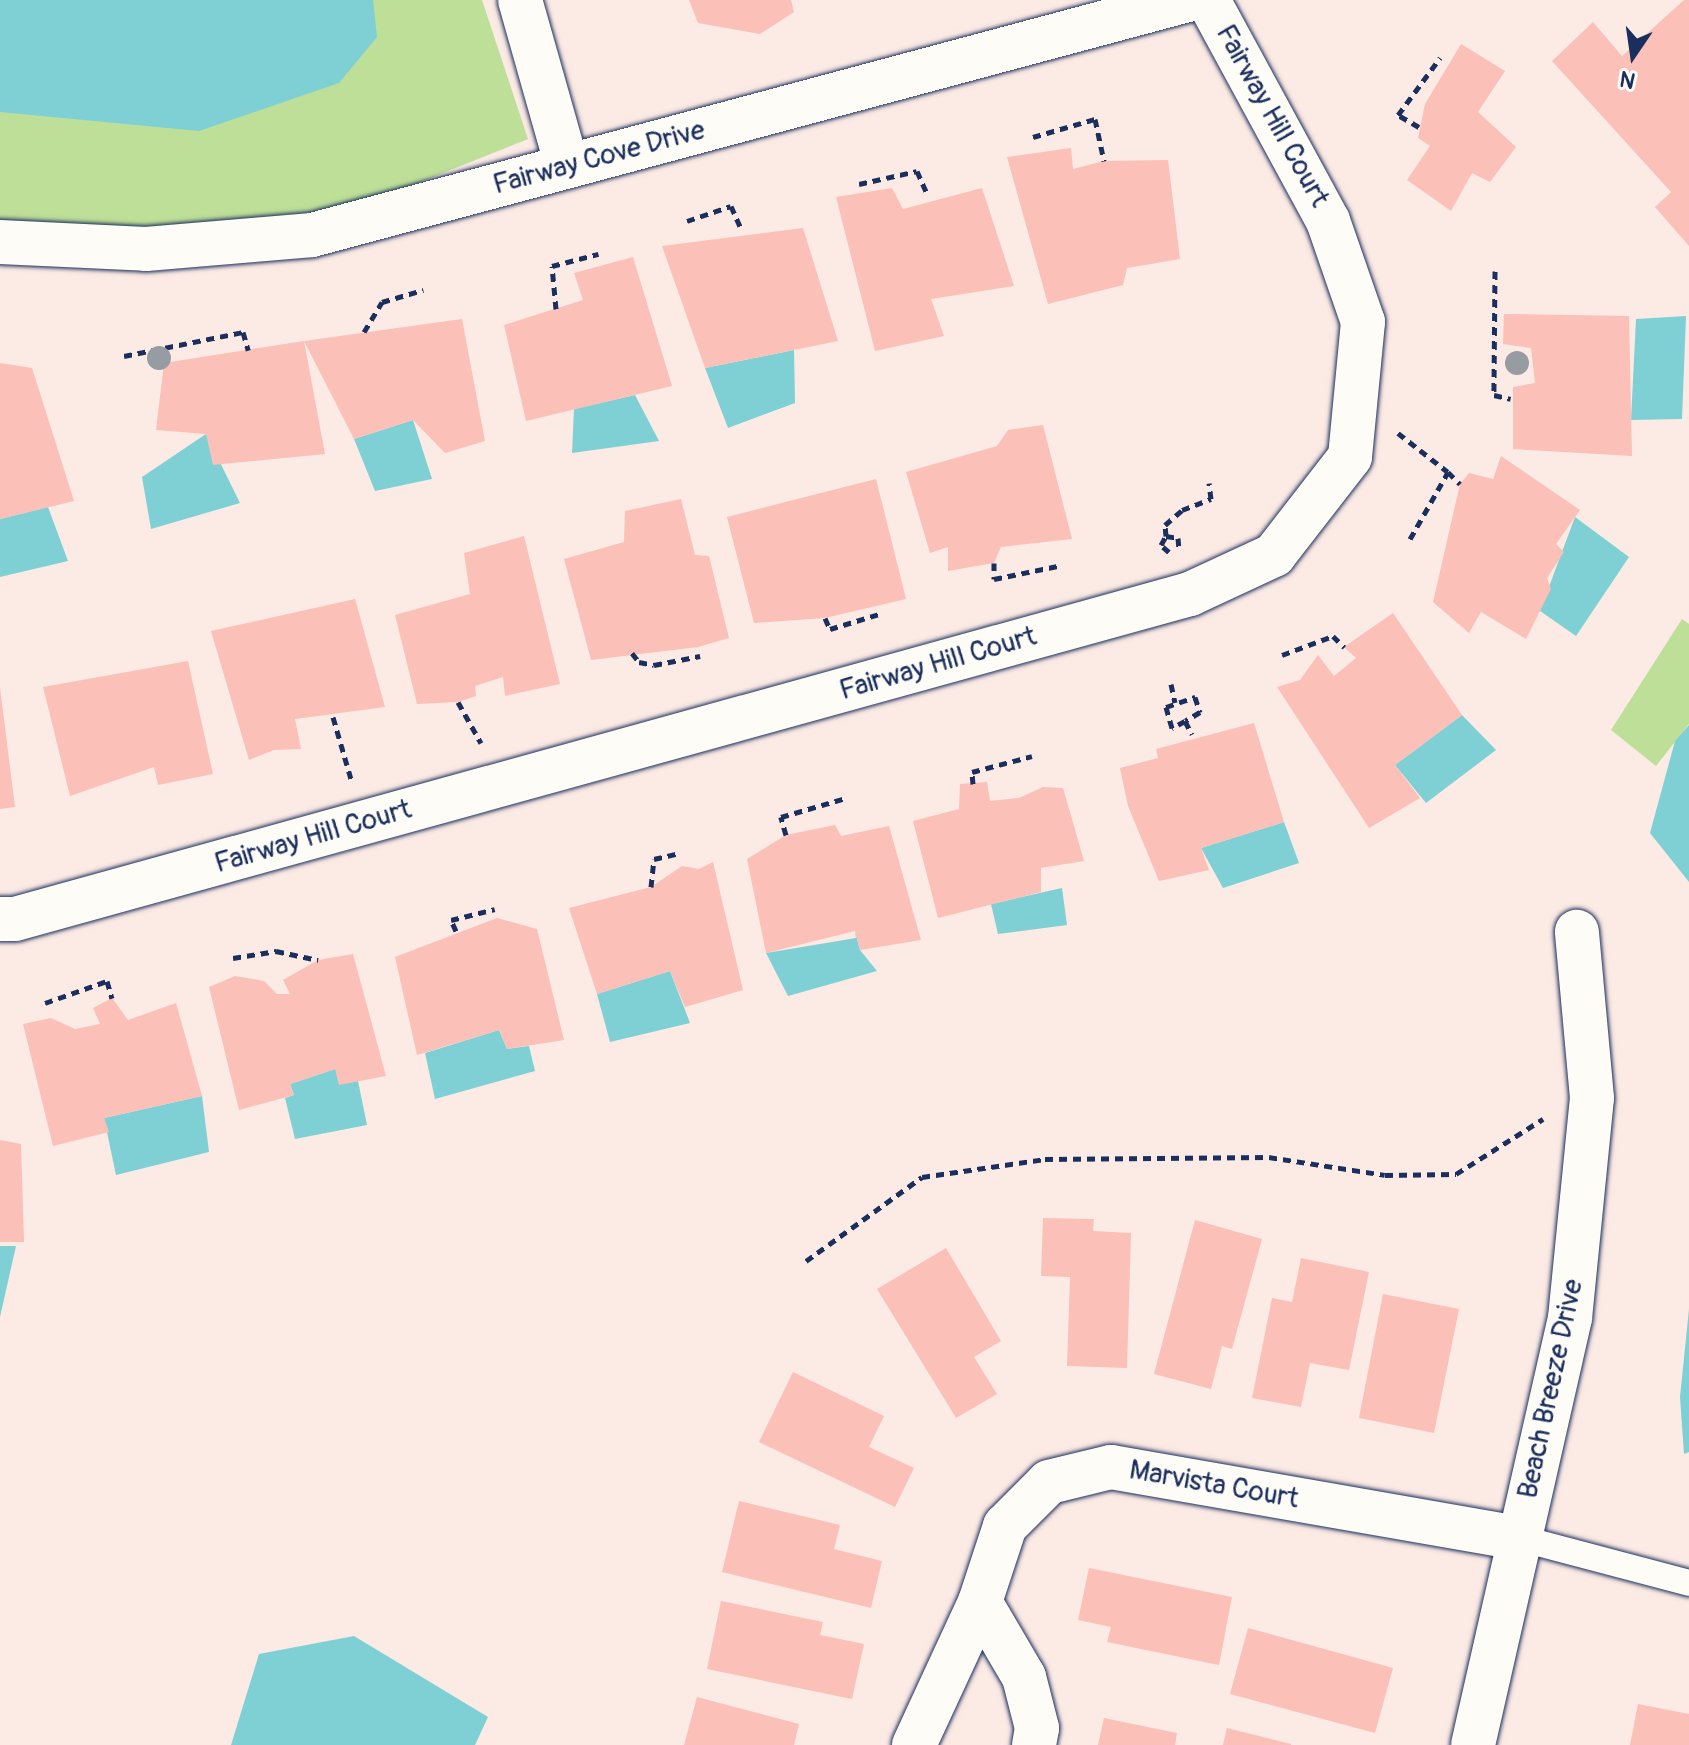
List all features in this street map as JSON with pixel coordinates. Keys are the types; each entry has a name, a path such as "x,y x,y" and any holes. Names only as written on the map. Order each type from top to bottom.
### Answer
{"street":[{"path":"520,0 567,166"},
{"name":"Fairway Cove Drive","path":"0,242 146,249 312,235 1188,0"},
{"name":"Fairway Hill Court","path":"0,919 15,919 1190,594 1274,555 1350,457 1363,322 1328,221 1208,0"},
{"name":"Beach Breeze Drive","path":"1473,1745 1570,1318 1592,1098 1577,932"},
{"name":"Marvista Court","path":"914,1745 980,1602 1005,1526 1049,1482 1111,1467 1519,1538"},
{"path":"980,1602 1024,1677 1037,1728 1034,1745"}],"lane":[{"path":"1519,1538 1689,1583"}],"path":[{"path":"1419,127 1398,115 1440,58"},
{"path":"1033,137 1095,119 1104,161"},
{"path":"859,184 917,171 927,193"},
{"path":"687,221 731,206 742,231"},
{"path":"556,309 552,266 598,254"},
{"path":"1495,271 1494,395 1511,399"},
{"path":"364,332 382,302 423,290"},
{"path":"124,356 243,332 248,350"},
{"path":"1396,431 1460,484"},
{"path":"1410,539 1448,472"},
{"path":"1166,536 1165,525 1173,518 1211,499 1209,483"},
{"path":"994,563 994,579 1058,566"},
{"path":"825,618 830,629 879,614"},
{"path":"1282,655 1333,636 1344,647"},
{"path":"632,653 639,662 654,665 700,656"},
{"path":"1171,684 1175,703"},
{"path":"1195,697 1200,712 1185,721 1172,728 1166,707 1195,697"},
{"path":"458,702 488,755"},
{"path":"333,717 353,788"},
{"path":"1185,721 1192,734"},
{"path":"973,784 972,772 1032,756"},
{"path":"786,835 781,817 846,798"},
{"path":"651,887 654,859 679,853"},
{"path":"456,931 451,920 495,909"},
{"path":"233,958 276,951 318,960"},
{"path":"45,1003 107,981 112,998"},
{"path":"806,1261 922,1177 1045,1159 1090,1158 1269,1157 1385,1175 1456,1174 1537,1122 1592,1098"}],"green space":[{"path":"0,0 482,0 528,139 283,237 0,232"},
{"path":"1682,619 1689,624 1689,724 1656,766 1611,730"}],"water":[{"path":"0,0 373,0 377,37 339,83 199,131 0,112"},
{"path":"1686,316 1682,419 1631,420 1636,319"},
{"path":"794,350 795,403 728,428 705,368"},
{"path":"635,395 659,441 572,453 574,409"},
{"path":"413,420 432,479 375,491 354,439"},
{"path":"206,434 240,503 151,529 142,477"},
{"path":"48,507 68,561 0,577 0,519"},
{"path":"1575,517 1629,557 1576,636 1540,611"},
{"path":"1462,715 1496,750 1426,803 1395,765"},
{"path":"1689,725 1689,882 1650,833 1675,741"},
{"path":"1284,822 1299,863 1223,888 1201,848"},
{"path":"1062,888 1067,925 998,934 991,904"},
{"path":"855,931 860,950 877,971 788,996 766,953 856,938"},
{"path":"670,971 690,1023 610,1042 597,994"},
{"path":"499,1030 507,1049 529,1046 535,1071 435,1099 425,1053"},
{"path":"335,1069 358,1081 367,1125 295,1139 285,1098 294,1095 290,1084"},
{"path":"202,1096 209,1152 116,1175 104,1118"},
{"path":"0,1246 16,1246 0,1317"},
{"path":"1689,1309 1689,1452 1684,1454 1680,1397"},
{"path":"354,1636 488,1717 475,1745 231,1745 259,1654"}],"building":[{"path":"689,0 791,0 794,12 760,34 698,23"},
{"path":"1684,0 1689,0 1689,246 1655,207 1671,192 1552,61 1593,22 1622,56"},
{"path":"1461,44 1505,71 1478,112 1516,147 1490,182 1472,173 1451,211 1407,180 1430,146 1418,138 1425,104"},
{"path":"1071,148 1073,169 1104,161 1168,160 1180,259 1127,268 1123,285 1048,304 1007,157"},
{"path":"892,188 903,209 982,188 1014,286 931,299 944,336 875,351 836,197"},
{"path":"803,228 838,341 705,368 662,246"},
{"path":"633,257 672,386 526,421 504,325 583,300 574,273"},
{"path":"1504,314 1629,316 1632,456 1513,449 1513,387 1535,383 1531,348 1503,344"},
{"path":"462,319 485,441 445,453 413,420 354,439 304,341"},
{"path":"304,341 325,454 213,465 206,434 156,430 164,363"},
{"path":"0,363 32,368 74,501 0,519"},
{"path":"1043,425 1072,539 1001,547 994,563 948,571 948,547 930,553 906,472 997,446 1008,430"},
{"path":"1501,456 1580,510 1556,544 1564,552 1547,578 1551,589 1526,639 1481,612 1469,633 1433,602 1460,484 1469,473 1493,479"},
{"path":"876,479 906,599 825,618 754,623 727,517"},
{"path":"681,499 695,555 709,556 729,638 698,647 591,660 564,559 624,542 625,511"},
{"path":"524,536 560,684 505,696 503,677 475,686 476,696 458,702 417,704 395,615 470,594 464,553"},
{"path":"355,599 385,707 295,719 301,749 274,750 249,760 211,631"},
{"path":"1393,613 1462,715 1395,765 1420,798 1369,828 1277,687 1300,680 1318,655 1334,676 1356,658 1344,647"},
{"path":"188,661 213,774 158,785 154,767 70,796 43,687"},
{"path":"0,688 15,807 0,809"},
{"path":"1254,723 1284,822 1201,848 1209,870 1159,881 1128,806 1120,768 1158,758 1156,749"},
{"path":"987,782 990,801 1019,798 1043,787 1063,788 1084,861 1041,868 1041,892 938,918 913,821 959,809 960,784"},
{"path":"835,825 841,836 889,826 921,940 860,950 855,931 766,953 747,859 786,835"},
{"path":"713,862 743,990 685,1007 670,971 597,994 569,908 651,887 682,866 699,869"},
{"path":"497,918 537,929 564,1040 507,1049 499,1030 417,1055 395,957"},
{"path":"353,954 386,1076 339,1085 335,1069 290,1084 294,1095 239,1110 209,987 235,976 264,981 277,994 290,994 283,980 318,960"},
{"path":"112,998 128,1020 176,1003 202,1096 104,1118 109,1132 53,1146 23,1024 51,1018 75,1029 100,1024 93,1008"},
{"path":"0,1140 21,1144 24,1242 0,1242"},
{"path":"1043,1218 1094,1219 1093,1231 1131,1233 1127,1368 1067,1366 1070,1277 1041,1276"},
{"path":"1195,1220 1262,1239 1232,1349 1222,1346 1211,1389 1154,1374"},
{"path":"946,1248 1001,1341 974,1357 997,1394 956,1418 877,1289"},
{"path":"1301,1258 1369,1272 1349,1370 1310,1363 1301,1407 1252,1398 1272,1298 1292,1302"},
{"path":"1383,1294 1459,1309 1434,1433 1359,1418"},
{"path":"793,1372 884,1416 869,1447 914,1468 895,1507 759,1442"},
{"path":"739,1501 840,1525 834,1549 882,1561 871,1608 722,1572"},
{"path":"1089,1568 1232,1597 1219,1665 1107,1642 1111,1627 1078,1620"},
{"path":"721,1601 823,1622 820,1635 864,1644 852,1699 707,1669"},
{"path":"1248,1628 1393,1668 1375,1733 1230,1694"},
{"path":"697,1697 799,1724 794,1745 684,1745"},
{"path":"1638,1704 1689,1714 1689,1745 1630,1745"},
{"path":"1104,1718 1177,1733 1175,1745 1098,1745"},
{"path":"1227,1728 1291,1744 1291,1745 1223,1745"}]}
